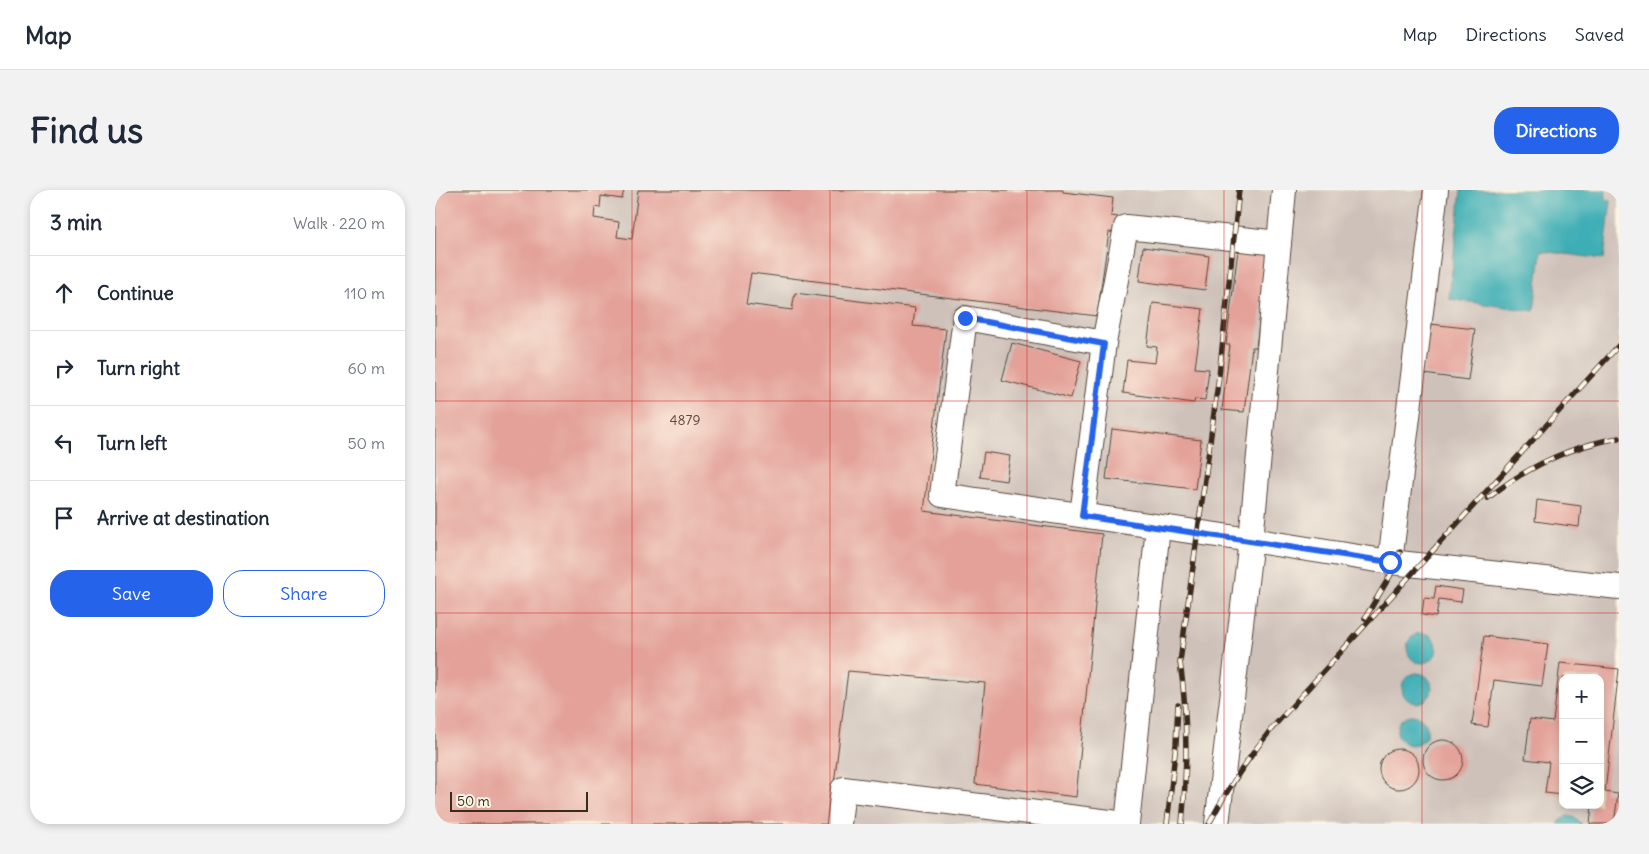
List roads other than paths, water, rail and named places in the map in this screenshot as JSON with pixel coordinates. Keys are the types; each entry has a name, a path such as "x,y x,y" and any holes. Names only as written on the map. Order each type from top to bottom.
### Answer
{"lane":[{"path":"1217,824 1251,540 1284,190"},
{"path":"1390,562 1436,190"},
{"path":"1082,516 1104,344 1126,227 1279,242"},
{"path":"1104,344 965,318 942,495 1390,562 1619,587"},
{"path":"839,824 843,789 1126,824 1159,527"}],"water":[{"path":"1461,190 1606,190 1605,199 1611,200 1604,259 1541,251 1534,311 1449,299"},
{"path":"1422,633 1433,637 1437,648 1433,659 1422,663 1411,659 1407,648 1411,637"},
{"path":"1417,673 1428,677 1432,688 1428,699 1417,703 1406,699 1402,688 1406,677"},
{"path":"1412,715 1423,719 1427,730 1423,741 1412,745 1401,741 1397,730 1401,719"},
{"path":"1568,816 1576,818 1582,824 1558,824 1561,819"}],"railway":[{"path":"1182,824 1186,743 1183,682 1180,662 1219,376 1239,190"},
{"path":"1209,824 1238,774 1273,727 1619,345"},
{"path":"1488,498 1518,477 1550,459 1583,446 1619,438"},
{"path":"1365,618 1390,576 1400,552"},
{"path":"1167,824 1176,744 1178,705"}]}
